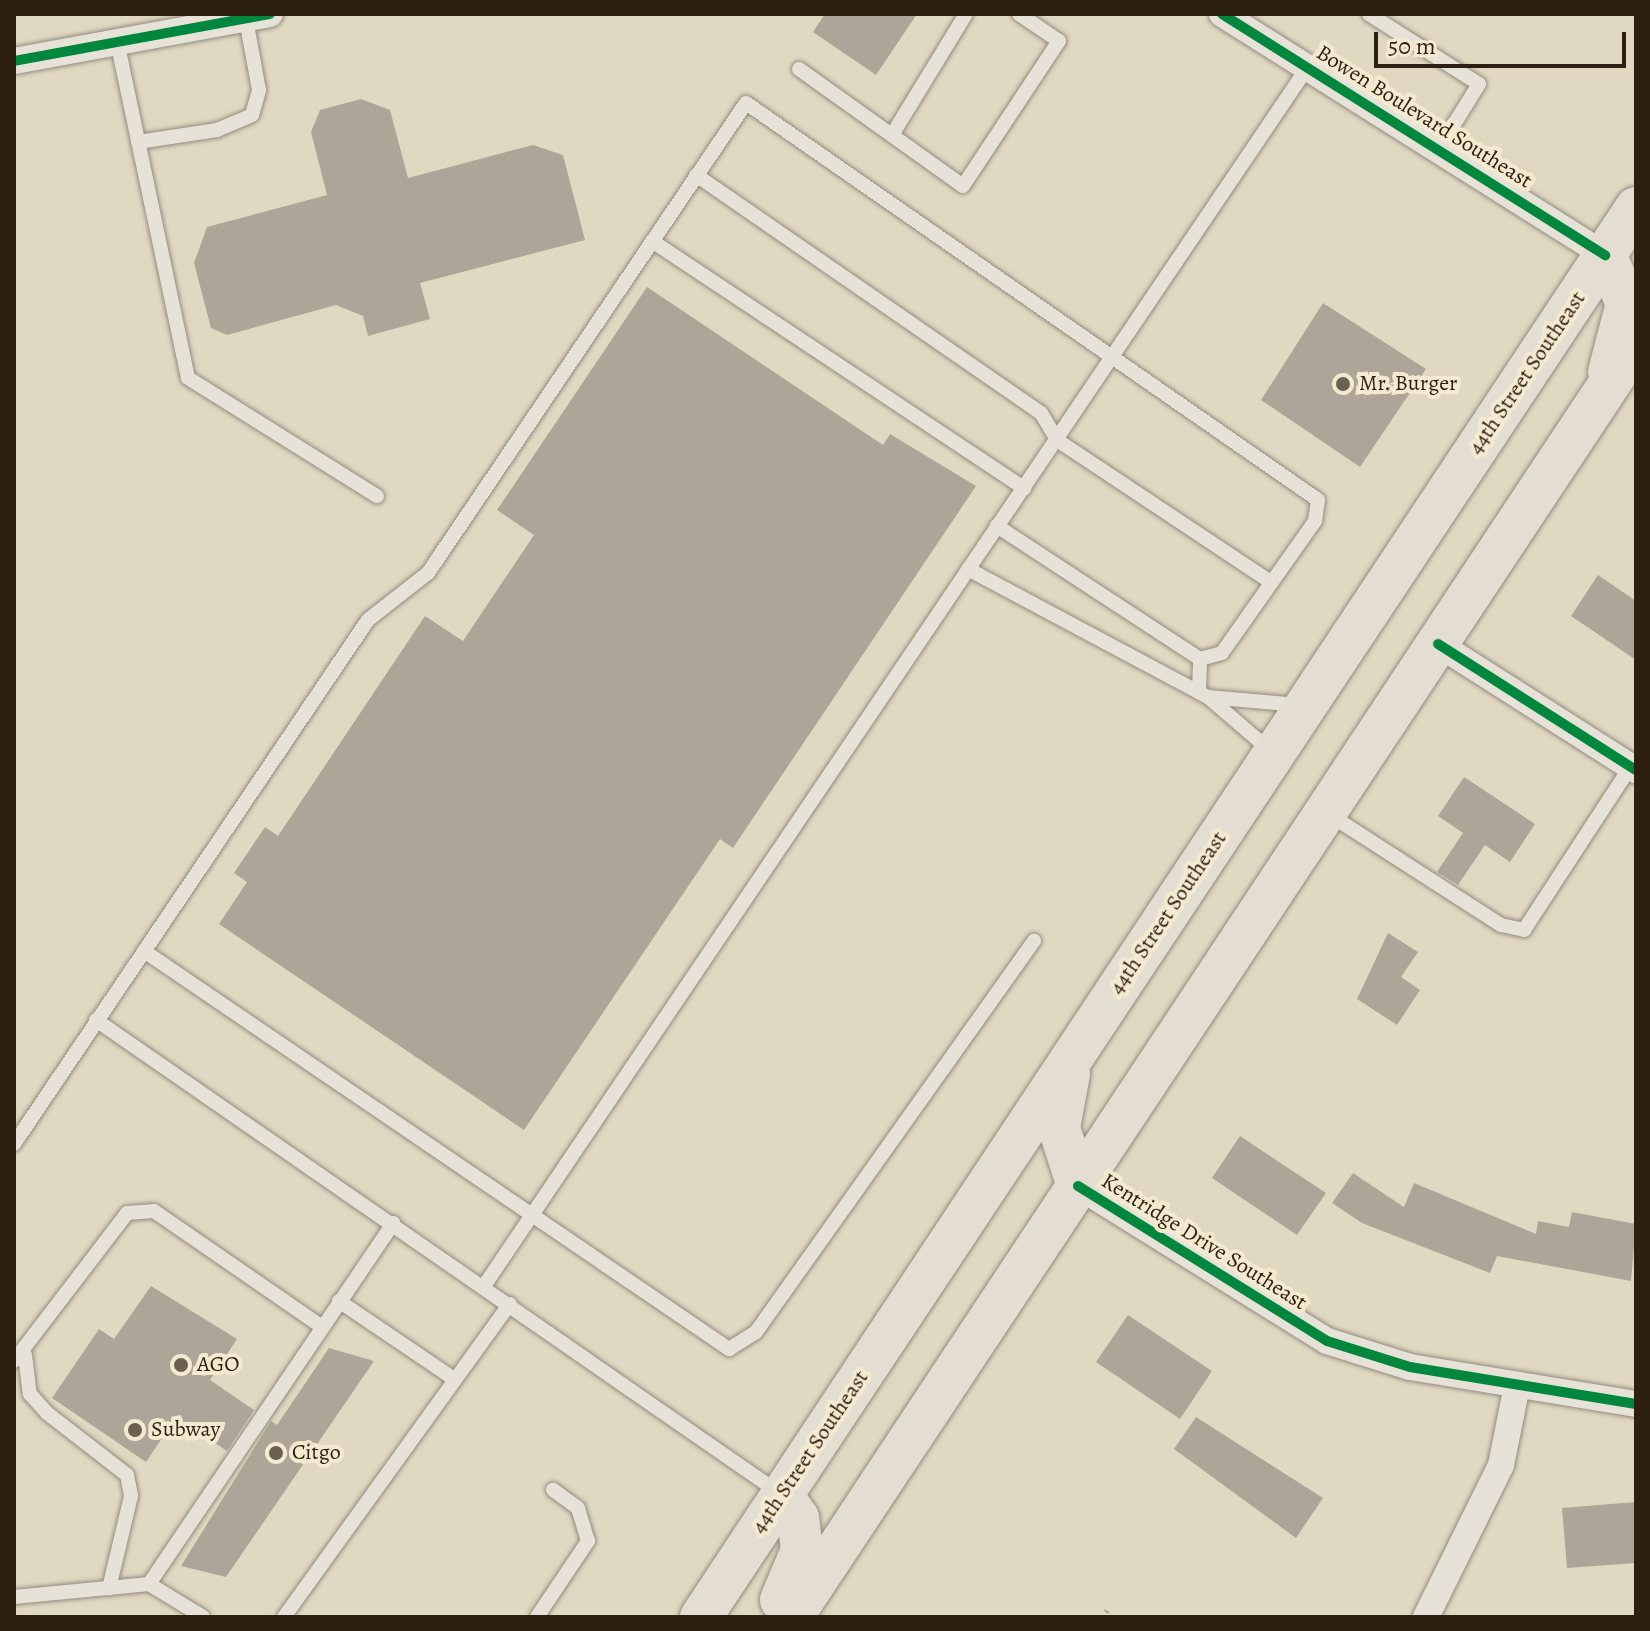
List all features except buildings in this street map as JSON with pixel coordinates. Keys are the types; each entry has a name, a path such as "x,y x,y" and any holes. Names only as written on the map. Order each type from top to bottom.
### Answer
{"main road":[{"name":"44th Street Southeast","path":"701,1617 1636,208"},
{"path":"1600,399 1627,303 1605,255"},
{"path":"792,1617 1636,344"},
{"path":"1073,1057 1059,1128 1078,1186"},
{"path":"768,1617 796,1579 802,1550 798,1518 782,1495"}],"street":[{"name":"Bowen Boulevard Southeast","path":"1222,14 1605,255"},
{"path":"14,61 258,17"},
{"path":"1438,644 1633,768"},
{"name":"Kentridge Drive Southeast","path":"1078,1186 1327,1341 1410,1367 1636,1404"},
{"path":"1426,1617 1501,1465 1517,1386"}],"lane":[{"path":"892,135 966,14"},
{"path":"799,69 963,186 1059,41 1019,14"},
{"path":"1369,14 1479,84 1438,150"},
{"path":"138,142 217,130 252,115 259,90 258,17"},
{"path":"117,41 188,378 377,496"},
{"path":"484,1286 1307,68"},
{"path":"14,1144 368,620 428,573 738,111 755,104 1318,500 1315,521 1222,653 1200,659 1185,656 997,526"},
{"path":"696,175 1041,413 1057,440 1271,582"},
{"path":"652,241 1024,488"},
{"path":"968,569 1203,695 1274,754"},
{"path":"1200,659 1203,695"},
{"path":"1203,695 1305,707"},
{"path":"1326,812 1501,925 1524,930 1633,768"},
{"path":"144,951 718,1344 740,1347 1034,941"},
{"path":"96,1020 782,1495"},
{"path":"109,1588 131,1496 127,1475 38,1404 20,1358 127,1213 154,1211 321,1326"},
{"path":"149,1584 393,1223"},
{"path":"339,1301 454,1379"},
{"path":"284,1617 510,1304"},
{"path":"537,1617 588,1541 578,1508 553,1490"},
{"path":"14,1597 149,1584 203,1617"}],"path":[{"path":"1103,1617 1107,1610"}],"cycle path":[{"path":"14,61 270,14"},
{"path":"1222,14 1605,255"},
{"path":"1438,644 1636,770"},
{"path":"1078,1186 1327,1341 1410,1367 1636,1404"}],"place":[{"name":"Mr. Burger","path":"1343,384"},
{"name":"AGO","path":"181,1365"},
{"name":"Subway","path":"135,1430"},
{"name":"Citgo","path":"276,1453"}]}
